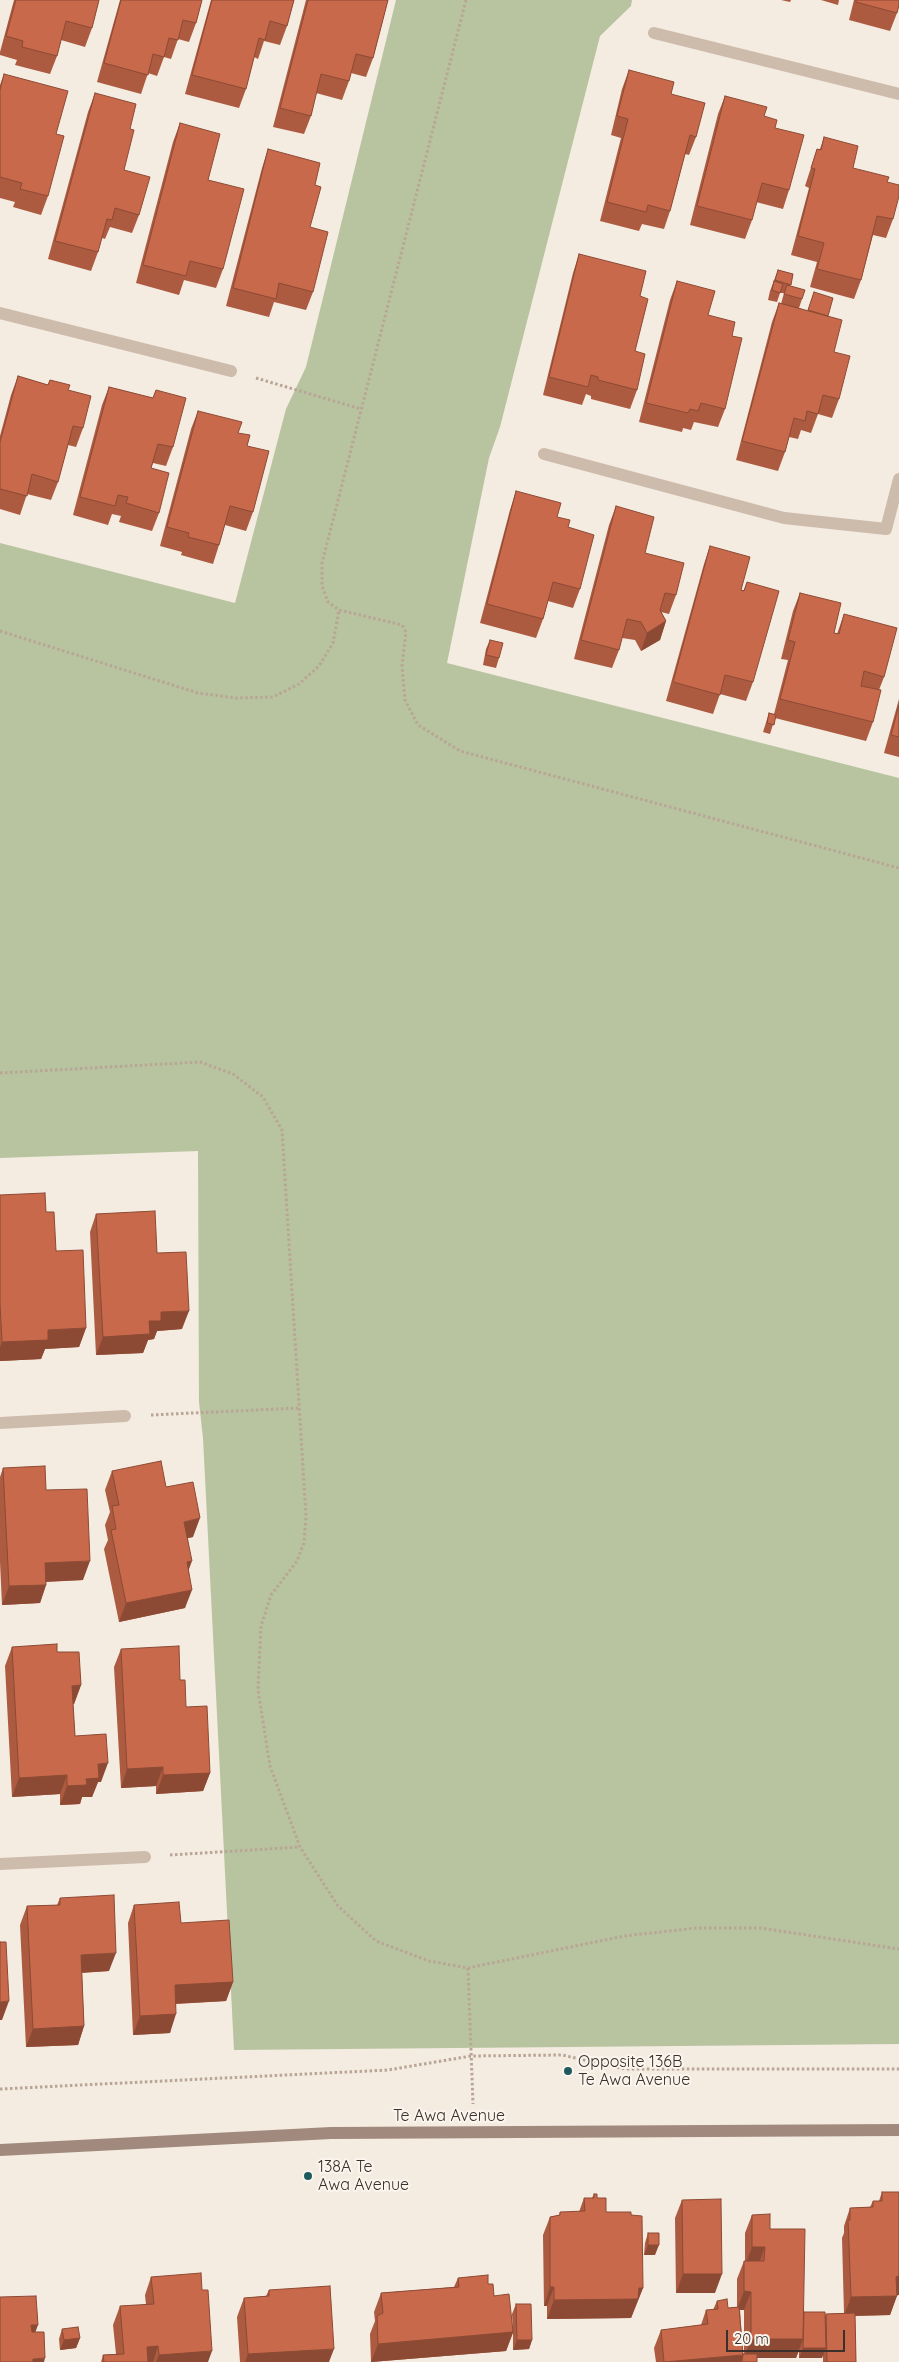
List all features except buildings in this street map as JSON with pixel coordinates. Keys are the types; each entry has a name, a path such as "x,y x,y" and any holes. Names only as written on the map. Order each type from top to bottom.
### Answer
{"street":[{"path":"654,33 899,94"},
{"path":"0,313 231,371"},
{"path":"544,454 784,518 886,529 899,479"},
{"path":"0,1423 125,1416"},
{"path":"0,1864 145,1857"},
{"name":"Te Awa Avenue","path":"0,2150 331,2133 899,2130"}],"path":[{"path":"466,0 322,563 322,586 328,602 339,610 402,625 406,632 402,666 406,700 418,725 460,751 899,868"},
{"path":"231,371 361,409"},
{"path":"0,631 198,693 236,698 273,697 299,684 319,666 333,643 339,610"},
{"path":"0,1073 200,1062 233,1074 263,1098 282,1130 306,1516 304,1542 297,1560 271,1595 261,1626 258,1690 270,1766 300,1847 338,1906 376,1940 430,1960 468,1968 624,1936 696,1928 760,1928 899,1949"},
{"path":"125,1416 299,1408"},
{"path":"145,1857 300,1847"},
{"path":"468,1968 475,2133"},
{"path":"0,2089 388,2070 471,2056 562,2055 625,2069 899,2068"}],"green space":[{"path":"396,0 632,0 631,6 600,36 500,427 489,458 447,663 899,778 899,2044 234,2050 203,1438 199,1402 198,1151 0,1158 0,543 235,603 286,409 306,367"}],"place":[{"name":"Opposite 136B Te Awa Avenue","path":"568,2071"},
{"name":"138A Te Awa Avenue","path":"308,2176"}]}
